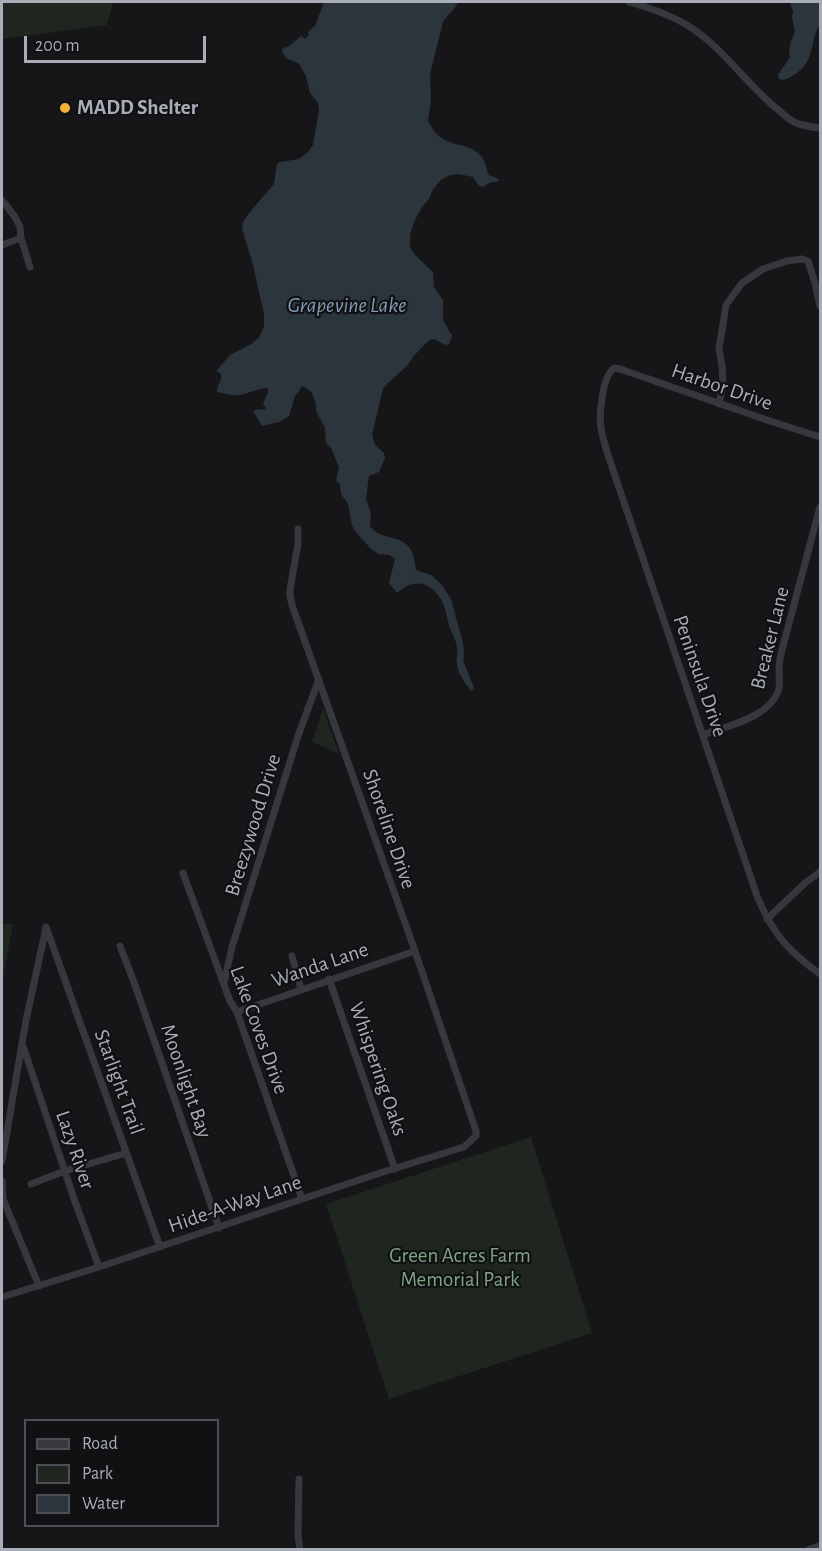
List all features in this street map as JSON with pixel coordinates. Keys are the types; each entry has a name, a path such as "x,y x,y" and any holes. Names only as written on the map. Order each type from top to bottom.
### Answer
{"street":[{"path":"629,2 674,19 698,32 766,100 789,119 802,125 820,128"},
{"path":"2,200 20,228 30,267"},
{"path":"2,245 21,238"},
{"path":"718,404 723,386 719,349 726,305 742,283 763,269 802,259 808,261 820,306"},
{"name":"Harbor Drive","path":"614,368 820,437"},
{"name":"Peninsula Drive","path":"614,368 606,378 601,429 610,463 747,870 773,929 791,951 820,974"},
{"name":"Breaker Lane","path":"702,735 761,713 775,696 779,688 778,667 820,507"},
{"name":"Shoreline Drive","path":"298,530 290,596 415,951 476,1136"},
{"name":"Breezywood Drive","path":"224,983 232,947 298,736 319,679"},
{"path":"767,919 820,872"},
{"name":"Lake Coves Drive","path":"183,873 230,1001 237,1012 302,1199"},
{"name":"Starlight Trail","path":"22,1043 46,927 160,1247"},
{"name":"Moonlight Bay","path":"120,946 219,1228"},
{"name":"Wanda Lane","path":"237,1012 415,951"},
{"path":"292,956 301,989"},
{"name":"Whispering Oaks","path":"329,979 395,1169"},
{"path":"2,1161 22,1043"},
{"name":"Lazy River","path":"22,1043 99,1267"},
{"name":"Hide-A-Way Lane","path":"2,1297 466,1146 476,1136"},
{"path":"31,1184 65,1171 126,1153"},
{"path":"2,1181 3,1198 39,1286"},
{"path":"299,1479 300,1550"},
{"path":"808,1550 820,1546"}],"green space":[{"path":"2,2 113,2 107,25 2,39"},
{"path":"323,708 339,754 312,742"},
{"path":"2,924 13,924 2,982"},
{"name":"Green Acres Farm Memorial Park","path":"531,1137 592,1333 389,1399 326,1204"}],"water":[{"name":"Grapevine Lake","path":"324,2 458,2 443,22 430,74 431,99 428,121 444,140 477,152 482,157 489,175 499,179 484,187 479,186 473,177 458,174 442,179 433,189 414,222 410,235 410,247 413,253 433,272 434,287 443,300 443,320 452,336 449,344 445,345 434,339 430,340 383,389 372,435 375,445 384,453 385,458 379,472 369,476 366,499 371,513 370,526 374,531 407,545 412,552 416,570 431,575 441,584 451,599 463,643 463,660 474,688 471,691 458,669 456,644 439,596 423,584 410,585 397,593 389,583 395,559 371,549 355,531 348,504 341,494 340,484 336,481 339,467 331,448 326,443 325,428 316,411 312,393 304,386 301,387 295,396 289,416 279,422 262,426 253,411 266,409 263,403 268,388 238,395 217,392 221,377 216,371 230,355 259,338 264,326 264,314 242,228 243,222 274,184 277,164 299,159 313,145 319,110 318,103 310,93 300,64 286,58 282,51 301,36 305,39 309,35 308,32 315,26"},
{"path":"790,2 820,2 821,16 807,62 799,72 784,80 779,79 778,75 790,57 791,41 795,32"}],"place":[{"name":"MADD Shelter","path":"65,108"}]}
